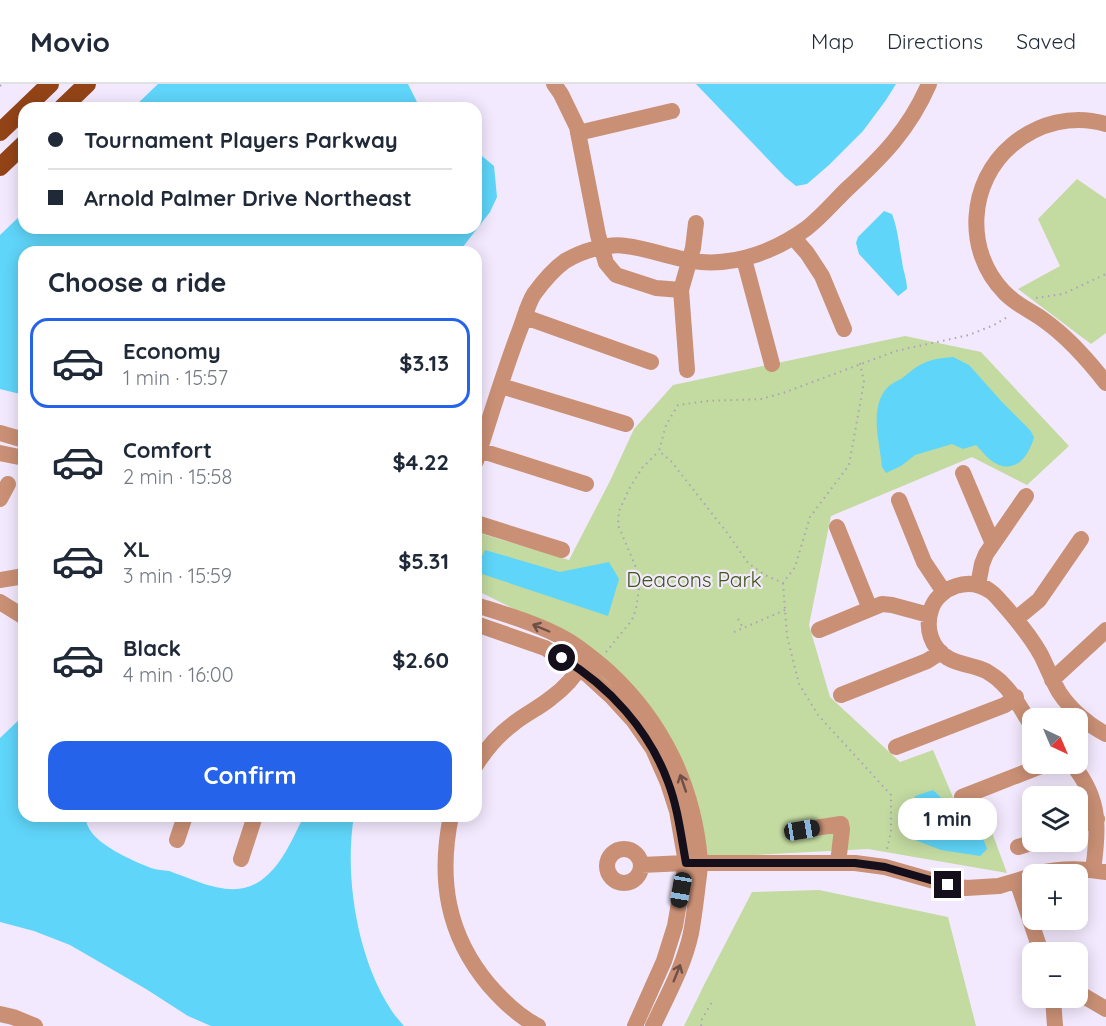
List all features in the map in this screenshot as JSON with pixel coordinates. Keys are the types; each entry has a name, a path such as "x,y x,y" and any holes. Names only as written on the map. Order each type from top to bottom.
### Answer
{"main road":[{"path":"30,102 50,84"},
{"path":"68,102 87,84"},
{"path":"0,132 18,114"},
{"path":"0,167 18,150"}],"street":[{"path":"554,84 577,127 598,235 606,263 616,275 656,288 681,290"},
{"path":"482,441 533,295 565,262 583,252 601,247 624,245 701,262 744,259 771,249 809,226 878,161 911,120 929,84"},
{"path":"578,133 672,111"},
{"path":"1106,124 1093,120 1067,120 1024,135 1007,149 992,168 979,195 976,217 977,238 982,256 991,276 1004,293 1046,321 1080,351 1106,383"},
{"path":"687,370 681,290 693,248 696,223"},
{"path":"794,237 822,276 844,329"},
{"path":"744,259 772,364"},
{"path":"525,317 651,362"},
{"path":"501,386 627,424"},
{"path":"0,433 18,438"},
{"path":"0,453 18,458"},
{"path":"482,457 586,484"},
{"path":"963,473 993,544"},
{"path":"0,499 8,484"},
{"path":"978,585 982,564 1026,496"},
{"path":"899,500 924,562 944,592"},
{"path":"482,525 562,550"},
{"path":"837,527 870,609"},
{"path":"1016,619 1039,600 1081,538"},
{"path":"0,580 18,577"},
{"path":"1022,710 1016,697 987,671 949,658 932,642 928,626 929,615 932,605 944,592 966,583 991,591 1016,619 1041,655 1052,680 1070,705 1079,715 1104,731"},
{"path":"0,602 18,613"},
{"path":"819,630 882,604 892,604 929,615"},
{"path":"482,607 518,618 564,638 588,662 623,685 644,709 664,741 681,776 691,807 693,863 691,934 679,970 653,1026"},
{"path":"482,626 588,662"},
{"path":"1052,680 1106,630"},
{"path":"841,695 927,661 941,652"},
{"path":"482,758 501,734 555,695 588,662"},
{"path":"896,747 1005,705 1016,697"},
{"path":"962,797 1022,773"},
{"path":"1079,774 1087,785 1094,804 1097,819 1099,871"},
{"path":"1088,822 1097,819"},
{"path":"177,840 183,822"},
{"path":"241,859 253,822"},
{"path":"450,822 445,855 445,876 447,897 458,937 474,966 497,994 513,1010 538,1026"},
{"path":"802,830 841,824 837,863"},
{"path":"635,1026 664,961 693,863"},
{"path":"641,865 855,863 885,867 966,888 999,886 1022,879"},
{"path":"1088,998 1106,1009"},
{"path":"1054,1008 1055,1026"},
{"path":"0,1014 34,1026"}],"path":[{"path":"588,662 632,620 636,609 639,588 638,570 618,525 619,511 628,489 642,468 658,451 666,425 678,405 708,401 761,399 783,393 896,351 969,334 994,325 1022,307 1028,300 1064,294 1106,274"},
{"path":"860,363 864,382 849,465 810,517 795,567 783,584 787,636 799,684 818,715 891,795 891,832 885,855"},
{"path":"658,451 671,461 748,563 783,584"},
{"path":"734,632 785,610"},
{"path":"738,619 743,628"},
{"path":"701,1026 702,1019 713,1000"}],"green space":[{"path":"1077,179 1106,199 1106,333 1091,344 1018,289 1060,266 1038,219"},
{"name":"Deacons Park","path":"905,336 981,352 1069,446 1027,485 972,457 831,516 809,625 830,697 900,762 933,750 958,809 983,808 1007,873 868,849 714,857 707,855 686,772 556,630 482,593 482,534 569,560 634,429 673,385"},
{"path":"819,890 948,917 976,1026 684,1026 752,892"}],"water":[{"path":"158,84 408,84 417,102 139,102"},
{"path":"696,84 896,84 863,131 807,184 796,186"},
{"path":"482,156 494,166 497,197 482,222"},
{"path":"884,211 892,214 894,220 906,282 907,289 898,296 859,254 856,243 858,237"},
{"path":"18,218 18,234 473,234 464,246 18,246 18,394 0,389 0,235"},
{"path":"953,357 969,365 1030,430 1034,437 1026,455 1016,464 1004,466 991,461 976,445 963,449 952,444 915,455 901,466 886,473 882,467 877,427 881,397 888,387 922,364"},
{"path":"485,550 560,572 609,562 619,579 608,616 482,574 482,556"},
{"path":"18,721 18,822 86,822 97,839 128,858 151,868 169,871 225,889 247,887 257,883 273,870 285,853 301,822 353,822 351,839 352,889 361,940 379,988 404,1026 211,1026 188,1016 70,945 34,931 0,922 0,738"},
{"path":"933,790 983,838 987,849 980,856 941,850 907,837 915,796"}],"route":[{"path":"562,658 588,675 612,697 633,720 653,749 669,783 677,811 686,863 855,863 885,867 948,885"}]}
